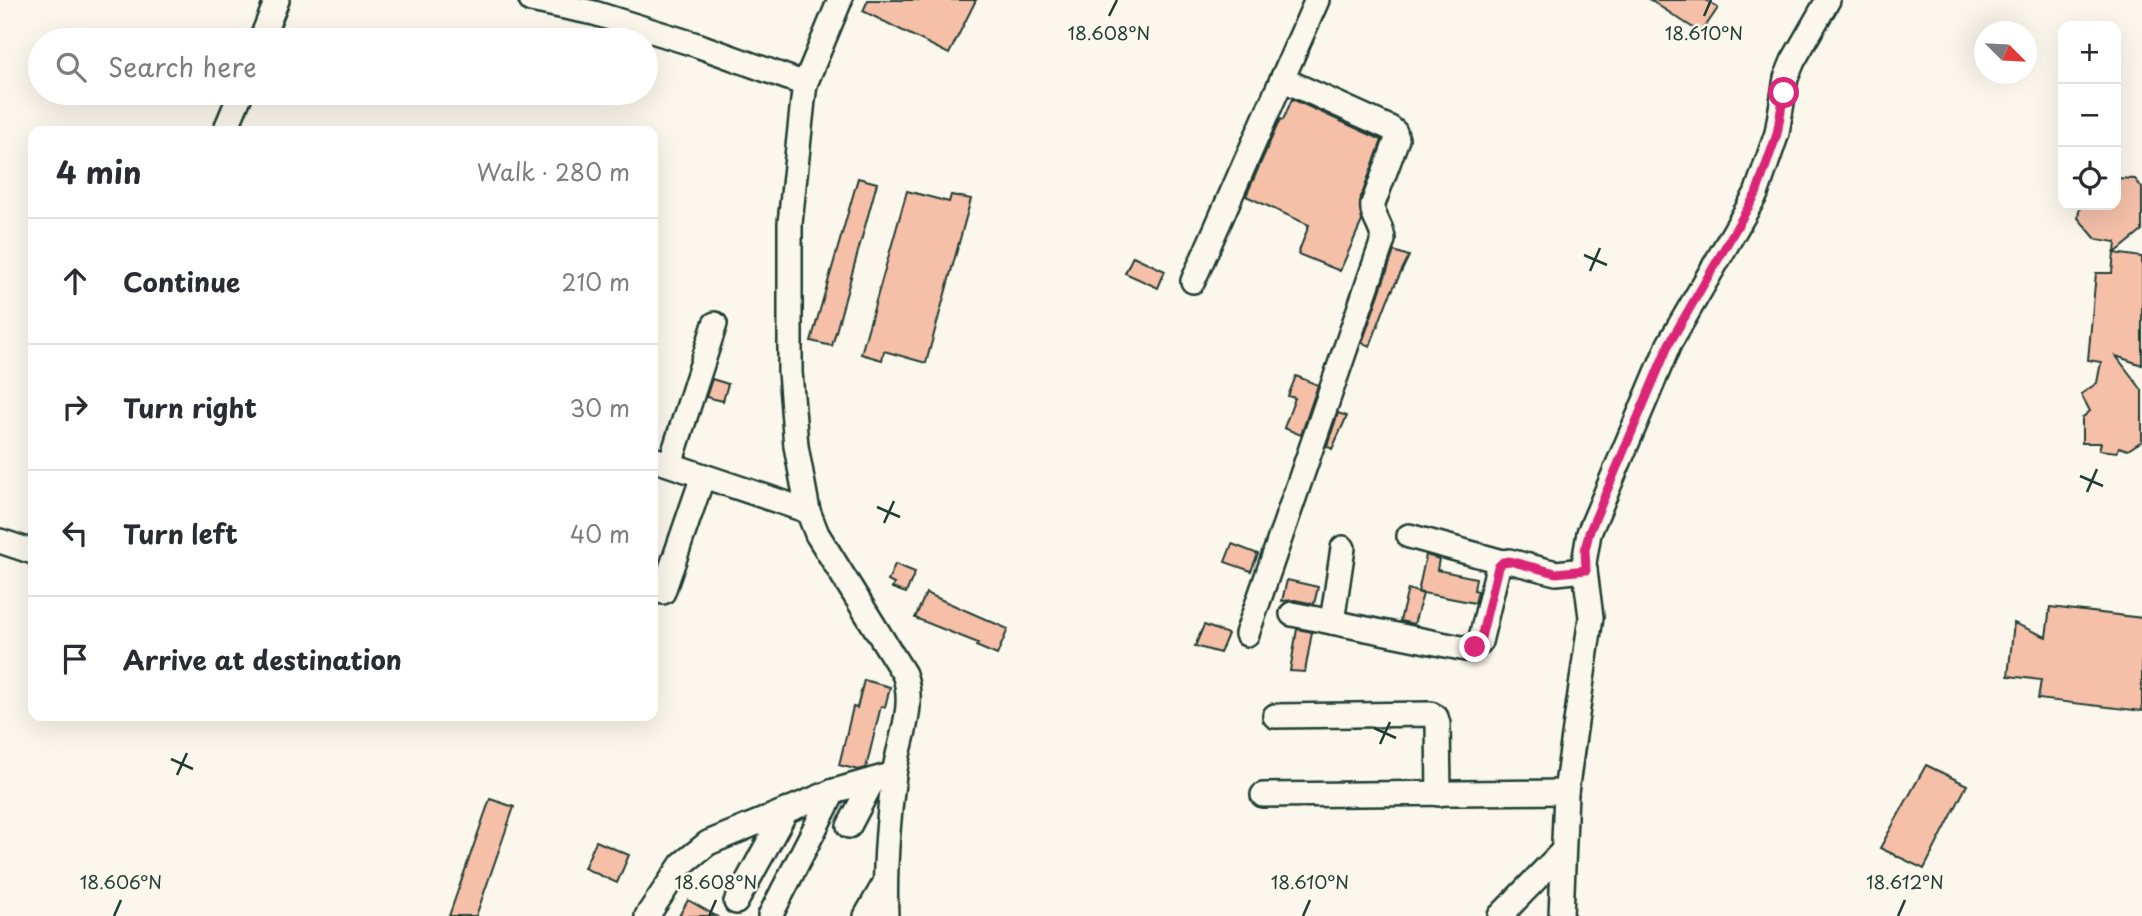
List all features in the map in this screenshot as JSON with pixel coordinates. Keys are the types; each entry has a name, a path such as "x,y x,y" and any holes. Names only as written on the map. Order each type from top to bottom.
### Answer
{"street":[{"path":"266,28 277,0"},
{"path":"531,0 594,13 642,28"},
{"path":"840,0 805,85 790,223 790,359 796,446 808,511 817,534 904,674 909,687 909,706 884,777 849,826"},
{"path":"1192,281 1317,0"},
{"path":"1561,916 1566,792 1591,617 1585,550 1589,533 1669,344 1753,201 1777,134 1786,79 1793,61 1828,0"},
{"path":"658,33 805,85"},
{"path":"1247,634 1383,240 1383,231 1372,211 1396,139 1395,132 1390,128 1282,79"},
{"path":"227,126 236,105"},
{"path":"715,324 662,461 808,511"},
{"path":"663,592 703,476"},
{"path":"1409,536 1503,562 1509,561 1556,573 1586,570"},
{"path":"0,541 28,550"},
{"path":"1332,622 1343,548"},
{"path":"1292,614 1466,649 1475,647 1480,642 1498,567 1503,562"},
{"path":"1275,716 1431,714 1436,717 1438,724 1439,794"},
{"path":"648,916 682,864 708,843 834,791 884,777"},
{"path":"884,777 886,916"},
{"path":"770,916 834,791"},
{"path":"1263,795 1566,792"},
{"path":"736,902 786,811"},
{"path":"1500,916 1562,852"},
{"path":"866,916 884,883"}],"building":[{"path":"868,0 976,0 949,54 863,11"},
{"path":"1650,0 1706,0 1718,8 1701,33"},
{"path":"1292,99 1382,140 1360,200 1362,221 1340,271 1298,254 1309,225 1246,196 1280,119 1283,120"},
{"path":"858,178 877,183 832,346 811,341"},
{"path":"2121,178 2135,179 2142,188 2142,231 2115,253 2116,242 2096,239 2078,218 2079,210 2121,210"},
{"path":"907,191 949,202 951,195 971,199 926,363 884,351 882,360 861,354"},
{"path":"1394,251 1409,256 1388,299 1370,346 1362,343"},
{"path":"2114,253 2142,257 2142,365 2116,356 2142,390 2142,441 2128,450 2119,447 2117,452 2099,450 2101,443 2082,443 2082,418 2090,411 2081,394 2097,383 2101,362 2088,360 2096,273 2112,273"},
{"path":"1133,256 1165,271 1158,288 1125,273"},
{"path":"1296,376 1318,385 1301,435 1284,428 1295,398 1288,396"},
{"path":"712,379 728,384 723,401 706,397"},
{"path":"1338,413 1347,416 1332,449 1327,446"},
{"path":"1232,544 1258,554 1251,571 1225,562"},
{"path":"1426,555 1439,559 1437,570 1476,578 1474,590 1478,591 1475,603 1418,592"},
{"path":"895,564 915,572 906,593 892,588 894,584 888,581"},
{"path":"1287,580 1318,587 1314,604 1295,600 1282,601"},
{"path":"1408,589 1423,594 1414,624 1400,621"},
{"path":"926,593 1008,629 997,655 976,646 978,643 915,618"},
{"path":"2050,607 2142,618 2142,711 2038,699 2041,680 2008,676 2014,623 2046,637"},
{"path":"1204,625 1228,634 1220,653 1195,646"},
{"path":"1297,629 1312,632 1305,672 1290,671"},
{"path":"864,680 890,687 885,707 881,706 866,768 858,770 839,765 853,707 857,708"},
{"path":"1926,765 1967,785 1924,869 1880,848"},
{"path":"490,799 514,807 476,916 449,916"},
{"path":"596,841 629,855 617,883 584,868"},
{"path":"688,900 716,916 679,916"}],"route":[{"path":"1475,647 1480,642 1498,567 1503,562 1509,561 1556,573 1586,570 1585,550 1589,533 1669,344 1756,194 1777,134 1784,93"}]}
